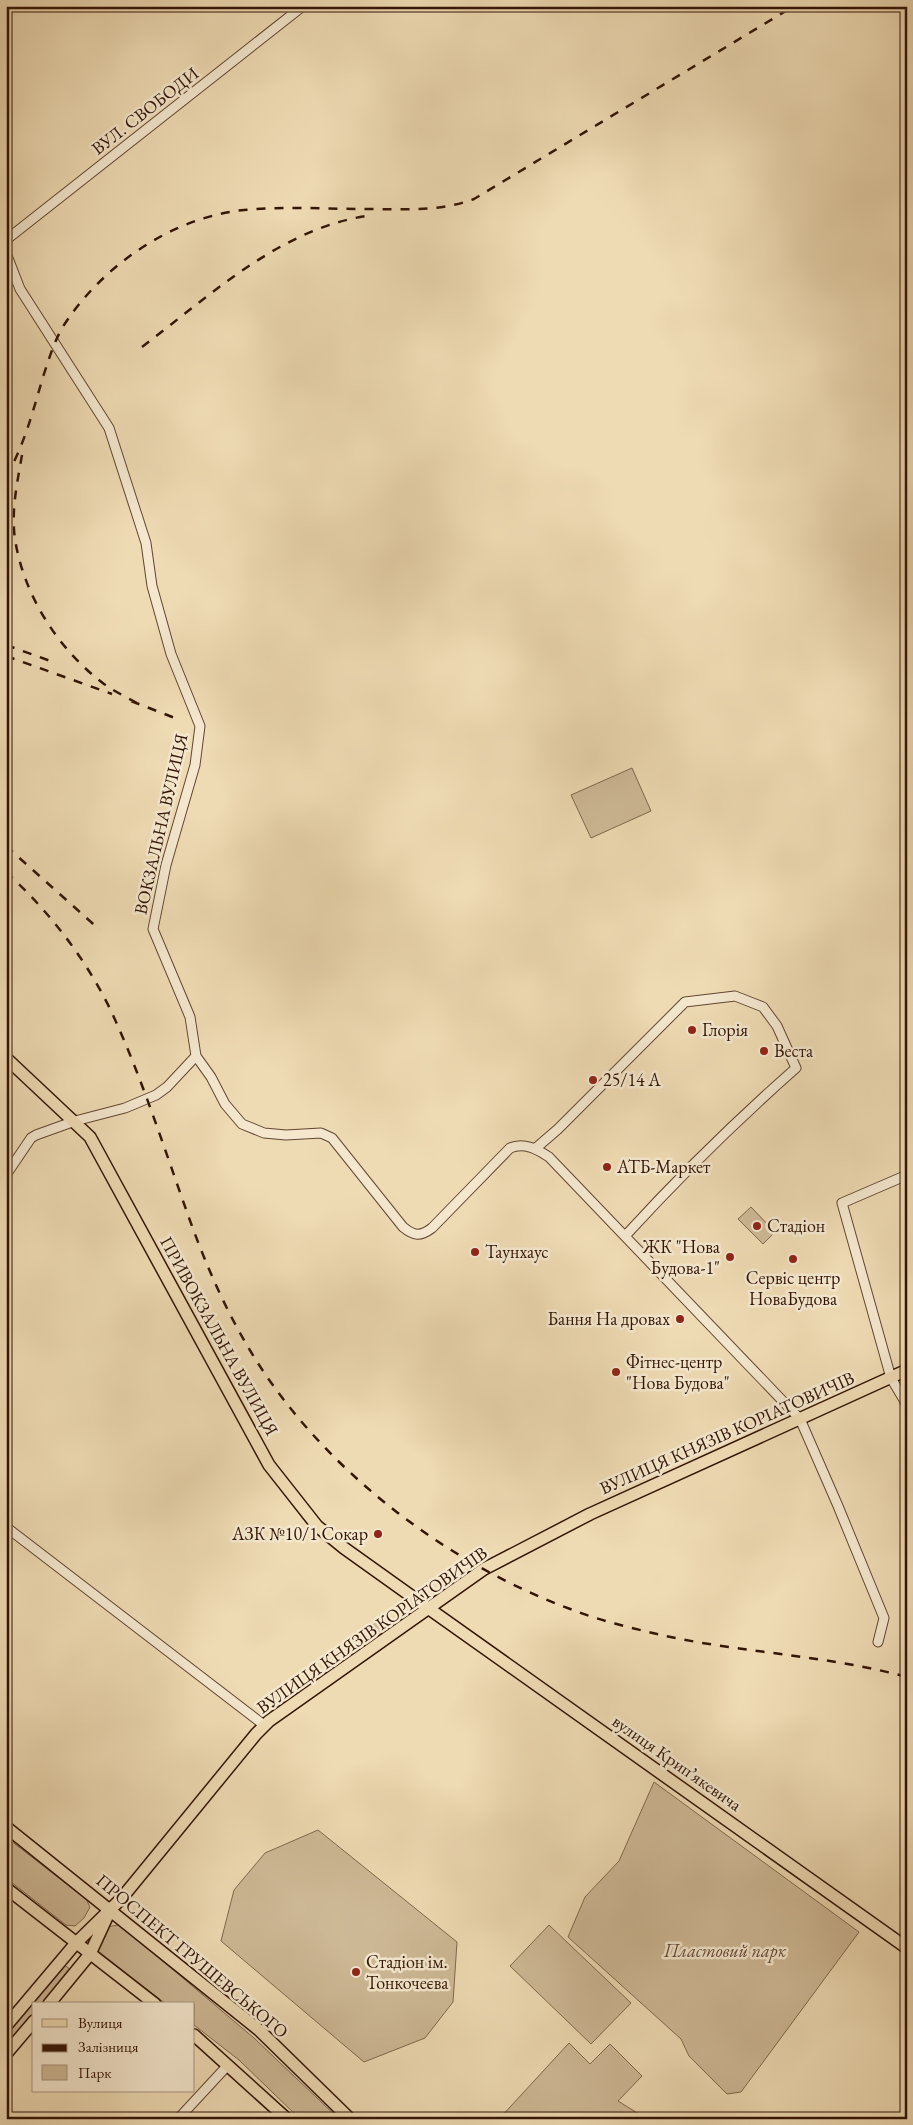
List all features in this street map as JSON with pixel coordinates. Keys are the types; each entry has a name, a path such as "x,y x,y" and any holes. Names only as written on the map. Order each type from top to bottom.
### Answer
{"main road":[{"name":"ПРИВОКЗАЛЬНА ВУЛИЦЯ","path":"6,1058 90,1137 269,1465 317,1526 344,1548 428,1608"},
{"name":"ВУЛИЦЯ КНЯЗІВ КОРІАТОВИЧІВ","path":"6,2026 76,1943 110,1911 264,1725 484,1569 590,1514 907,1370"},
{"name":"вулиця Крипʼякевича","path":"428,1608 907,1948"},
{"name":"ПРОСПЕКТ ГРУШЕВСЬКОГО","path":"6,1827 259,2030 350,2119"},
{"path":"6,1888 152,2002"},
{"name":"ВУЛИЦЯ КНЯЗІВ КОРІАТОВИЧІВ","path":"50,2002 90,1954 110,1911"},
{"path":"6,2054 32,2023"},
{"path":"195,2037 287,2119"}],"street":[{"name":"ВУЛ. СВОБОДИ","path":"6,240 303,6"},
{"name":"ВОКЗАЛЬНА ВУЛИЦЯ","path":"6,253 20,289 109,428 146,543 152,586 171,654 200,726 195,765 166,864 153,929 190,1017 196,1056"},
{"path":"536,1148 558,1129 685,1002 735,996 763,1007 777,1026 796,1068 744,1114 679,1177 626,1236"},
{"path":"6,1175 31,1138 75,1121 124,1108 156,1095 167,1087 196,1056 211,1077 225,1104 242,1124 264,1133 286,1136 321,1134 332,1138 403,1227 413,1235 422,1235 432,1228 510,1148 517,1145 536,1148 549,1157 626,1236 800,1419 884,1618 878,1642"},
{"path":"907,1175 842,1203 891,1378 907,1405"},
{"path":"6,1527 264,1725"},
{"path":"178,2119 228,2065"}],"green space":[{"path":"632,768 651,811 591,838 571,795"},
{"name":"Стадіон","path":"751,1207 775,1232 763,1244 738,1219"},
{"path":"387,1615 390,1616 391,1620 389,1625 358,1645 351,1640"},
{"name":"Пластовий парк","path":"654,1782 859,1932 741,2092 727,2094 689,2056 681,2039 568,1937 585,1897 619,1861"},
{"name":"Стадіон ім. Тонкочеєва","path":"318,1830 457,1942 453,2002 425,2038 364,2062 221,1941 234,1890 265,1853"},
{"path":"6,1837 86,1899 90,1907 84,1918 75,1926 66,1925 6,1878"},
{"path":"120,1925 254,2038 339,2119 300,2119 239,2060 195,2026 195,2002 163,2002 98,1951 99,1935 105,1929"},
{"path":"549,1925 631,2003 591,2044 510,1966"},
{"path":"64,1965 70,1969 43,2002 33,2002"},
{"path":"32,2003 32,2014 6,2045 6,2034"},
{"path":"569,2043 590,2064 610,2044 642,2076 618,2101 647,2119 499,2119"}],"railway":[{"path":"6,477 23,441 57,337 64,325 80,303 99,283 119,264 142,248 191,222 217,214 244,210 289,208 421,209 448,206 474,199 794,6"},
{"path":"142,347 222,285 250,265 279,248 309,233 340,222 373,215"},
{"path":"22,455 15,500 14,534 28,585 47,622 73,656 108,687 137,703"},
{"path":"6,645 56,663"},
{"path":"6,656 112,694"},
{"path":"131,701 180,720"},
{"path":"6,846 100,930"},
{"path":"6,872 37,903 66,937 102,993 133,1063 201,1251 224,1302 251,1352 280,1395 313,1435 350,1472 391,1507 434,1539 479,1567 526,1590 584,1614 661,1635 846,1664 907,1677"}],"place":[{"name":"Глорія","path":"692,1030"},
{"name":"Веста","path":"764,1051"},
{"name":"25/14 А","path":"593,1080"},
{"name":"АТБ-Маркет","path":"607,1167"},
{"name":"Стадіон","path":"757,1226"},
{"name":"Таунхаус","path":"475,1252"},
{"name":"ЖК \"Нова Будова-1\"","path":"730,1257"},
{"name":"Сервіс центр НоваБудова","path":"793,1259"},
{"name":"Бання На дровах","path":"680,1319"},
{"name":"Фітнес-центр \"Нова Будова\"","path":"616,1372"},
{"name":"АЗК №10/1 Сокар","path":"378,1534"},
{"name":"Стадіон ім. Тонкочеєва","path":"356,1972"}]}
